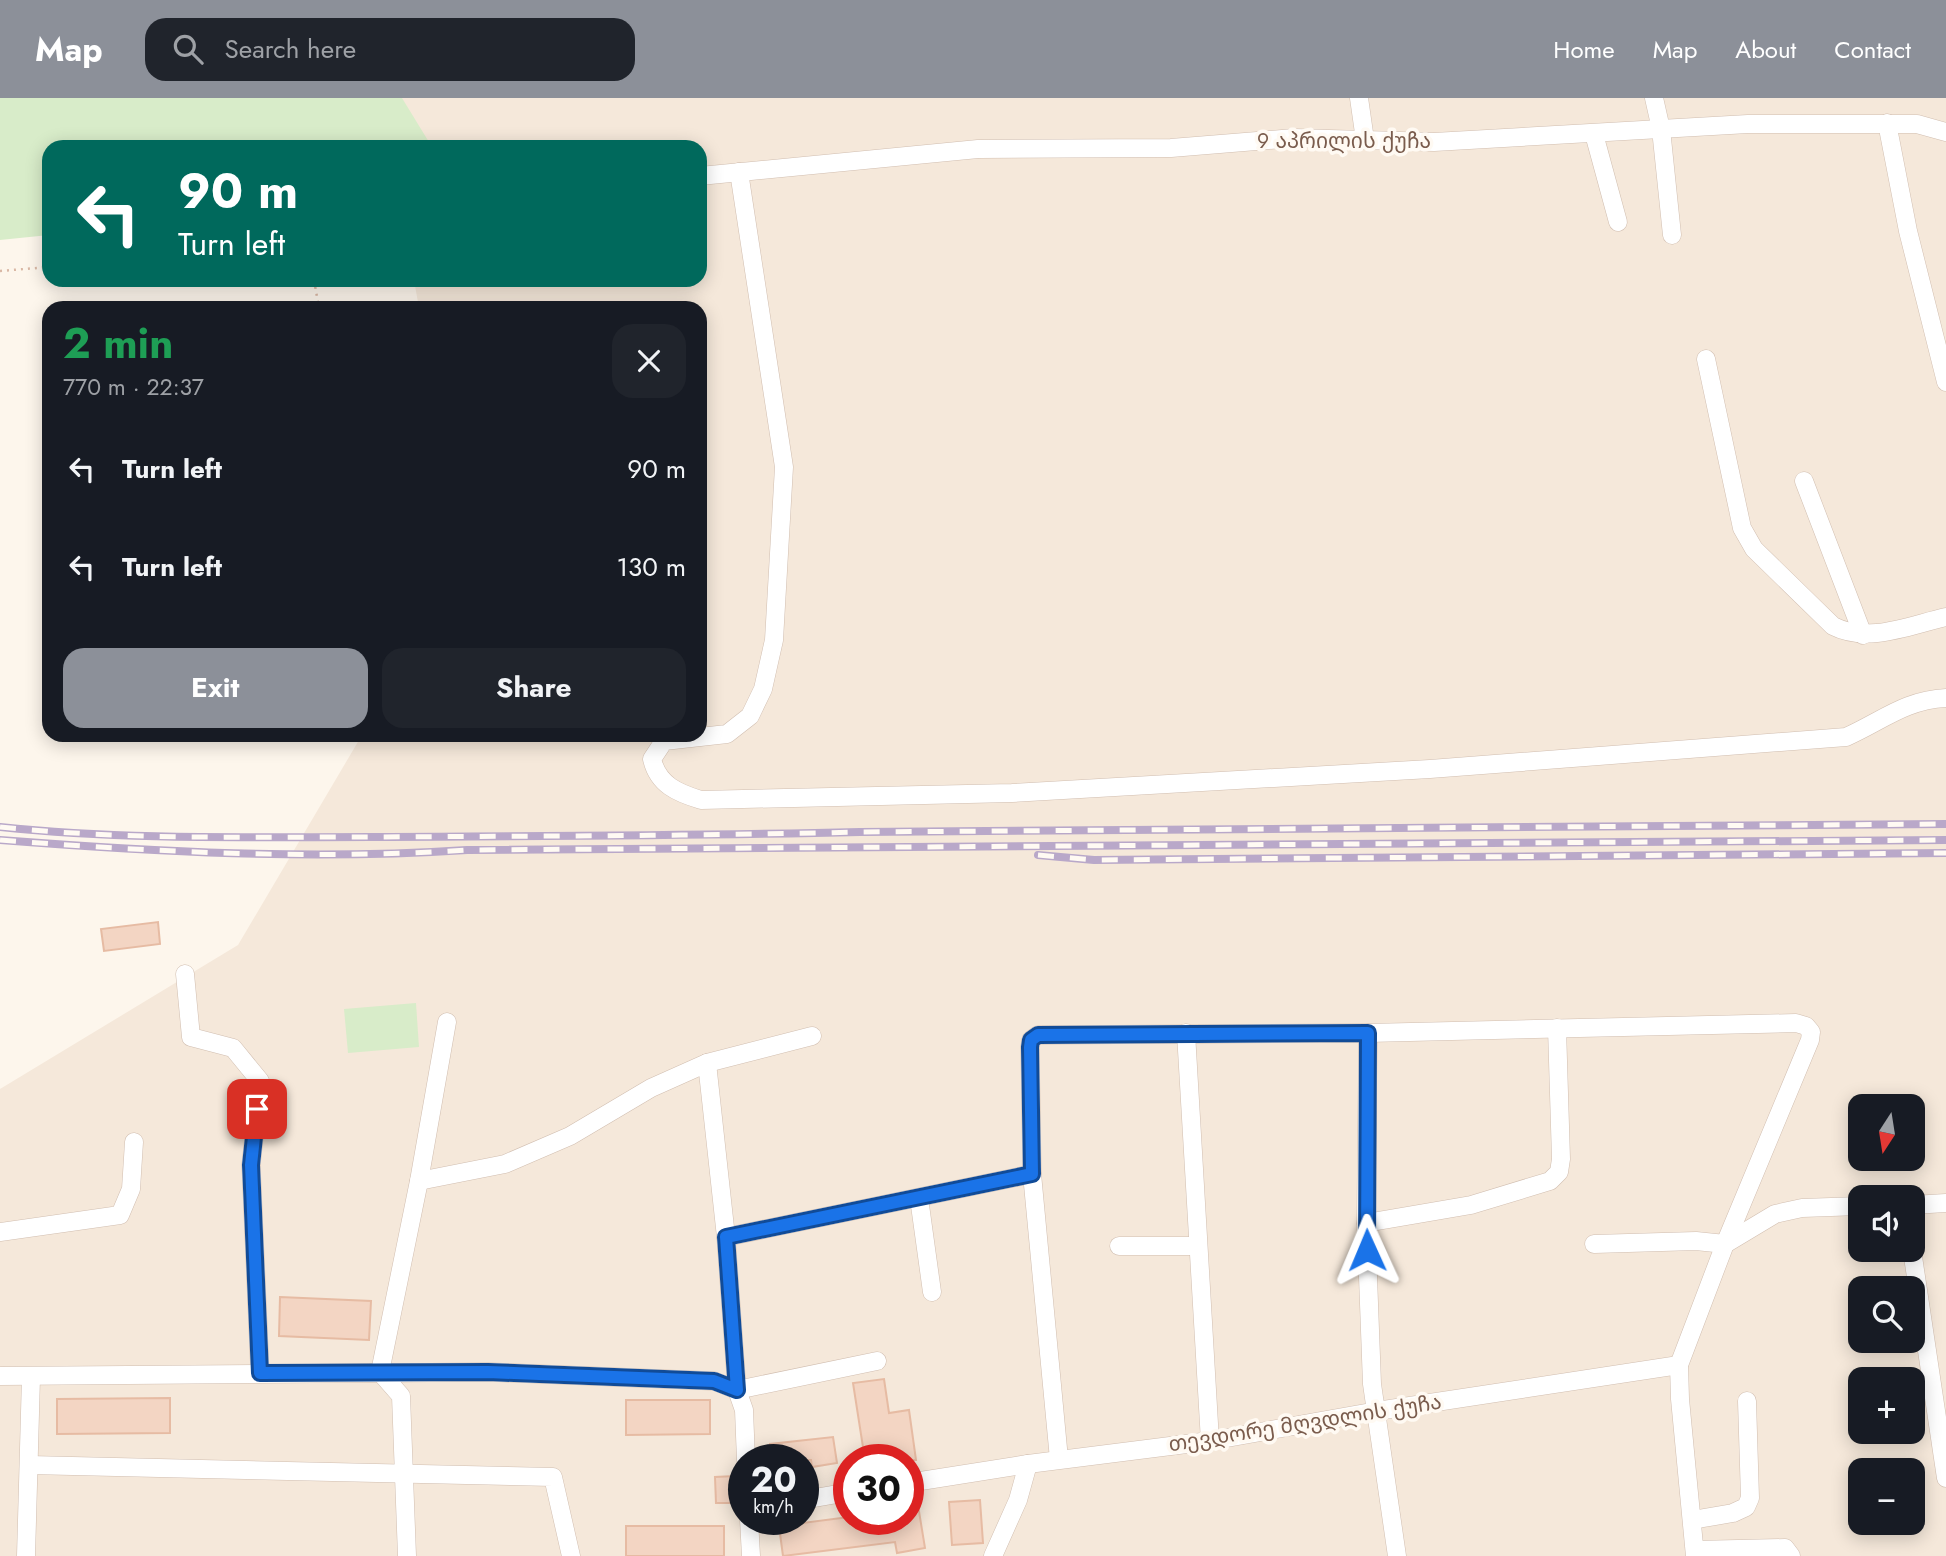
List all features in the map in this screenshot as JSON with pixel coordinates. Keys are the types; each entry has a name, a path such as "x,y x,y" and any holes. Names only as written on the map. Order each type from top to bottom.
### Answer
{"street":[{"path":"1359,98 1366,140"},
{"path":"1654,98 1661,129 1672,235"},
{"path":"1887,123 1908,231 1946,382"},
{"name":"9 აპრილის ქუჩა","path":"707,175 978,149 1171,148 1294,138 1434,142 1748,124 1917,124 1946,132"},
{"path":"1594,134 1618,222"},
{"path":"707,736 727,734 750,716 763,689 774,640 784,467 739,172"},
{"path":"1706,359 1742,528 1747,539 1833,626 1863,635 1946,617"},
{"path":"1804,481 1863,635"},
{"path":"663,742 652,759 655,772 675,792 702,800 1012,793 1430,769 1846,737 1899,708 1920,701 1946,698"},
{"path":"185,974 191,1037 233,1048 260,1081 251,1165 260,1373"},
{"path":"380,1372 419,1181 447,1021"},
{"path":"1059,1459 1032,1174 1031,1040 1038,1035 1368,1033 1796,1023 1806,1026 1811,1032 1810,1040 1725,1244 1679,1365 1695,1553 1785,1548 1791,1556"},
{"path":"1366,1223 1471,1205 1550,1181 1559,1172 1558,1028"},
{"path":"1186,1033 1210,1441"},
{"path":"1368,1033 1366,1223 1372,1384 1396,1556"},
{"path":"419,1181 505,1164 570,1136 651,1088 707,1063 812,1036"},
{"path":"707,1063 726,1237 737,1390 744,1410 745,1444"},
{"path":"0,1232 120,1215 131,1189 134,1142"},
{"path":"726,1237 1032,1174"},
{"path":"919,1198 932,1292"},
{"path":"1925,1204 1946,1203"},
{"path":"1594,1244 1696,1241 1725,1244 1775,1214 1802,1208 1848,1206"},
{"path":"1119,1246 1198,1246"},
{"path":"1914,1262 1946,1478"},
{"path":"0,1376 488,1372 714,1381 737,1390 877,1361"},
{"name":"თევდორე მღვდლის ქუჩა","path":"924,1480 1059,1459 1210,1441 1377,1411 1679,1365"},
{"path":"380,1372 401,1396 407,1556"},
{"path":"26,1556 31,1377"},
{"path":"1692,1520 1733,1513 1746,1507 1750,1498 1747,1401"},
{"path":"993,1556 1017,1500 1028,1464"},
{"path":"29,1465 553,1477 571,1556"},
{"path":"750,1535 751,1556"}],"path":[{"path":"0,271 42,268"}],"shaded area":[{"path":"381,98 1946,98 1946,1556 0,1556 0,1089 238,945 358,742 707,742 707,301 418,301 415,287 707,287 707,140 389,140"}],"green space":[{"path":"0,98 402,98 428,140 42,140 42,236 0,240"},
{"path":"416,1003 419,1047 348,1053 344,1009"}],"building":[{"path":"158,922 160,944 104,951 101,929"},
{"path":"280,1297 371,1301 369,1340 279,1336"},
{"path":"884,1379 889,1413 909,1410 914,1444 863,1444 853,1383"},
{"path":"170,1398 170,1433 57,1434 57,1399"},
{"path":"626,1400 710,1400 710,1434 626,1435"},
{"path":"833,1437 833,1464 819,1466 819,1444 770,1444"},
{"path":"728,1476 728,1503 716,1503 715,1477"},
{"path":"980,1500 983,1543 952,1545 949,1502"},
{"path":"833,1519 833,1535 923,1535 925,1548 897,1553 895,1542 783,1556 780,1535 819,1535 819,1521"},
{"path":"626,1526 724,1526 724,1556 626,1556"}],"railway":[{"path":"0,827 139,836 278,837 1946,824"},
{"path":"0,840 175,851 292,854 467,850 1946,840"},
{"path":"1038,855 1094,860 1946,853"}],"route":[{"path":"257,1109 251,1165 260,1373 488,1372 714,1381 737,1390 726,1237 1032,1174 1030,1047 1031,1040 1038,1035 1368,1033 1367,1250"}]}
